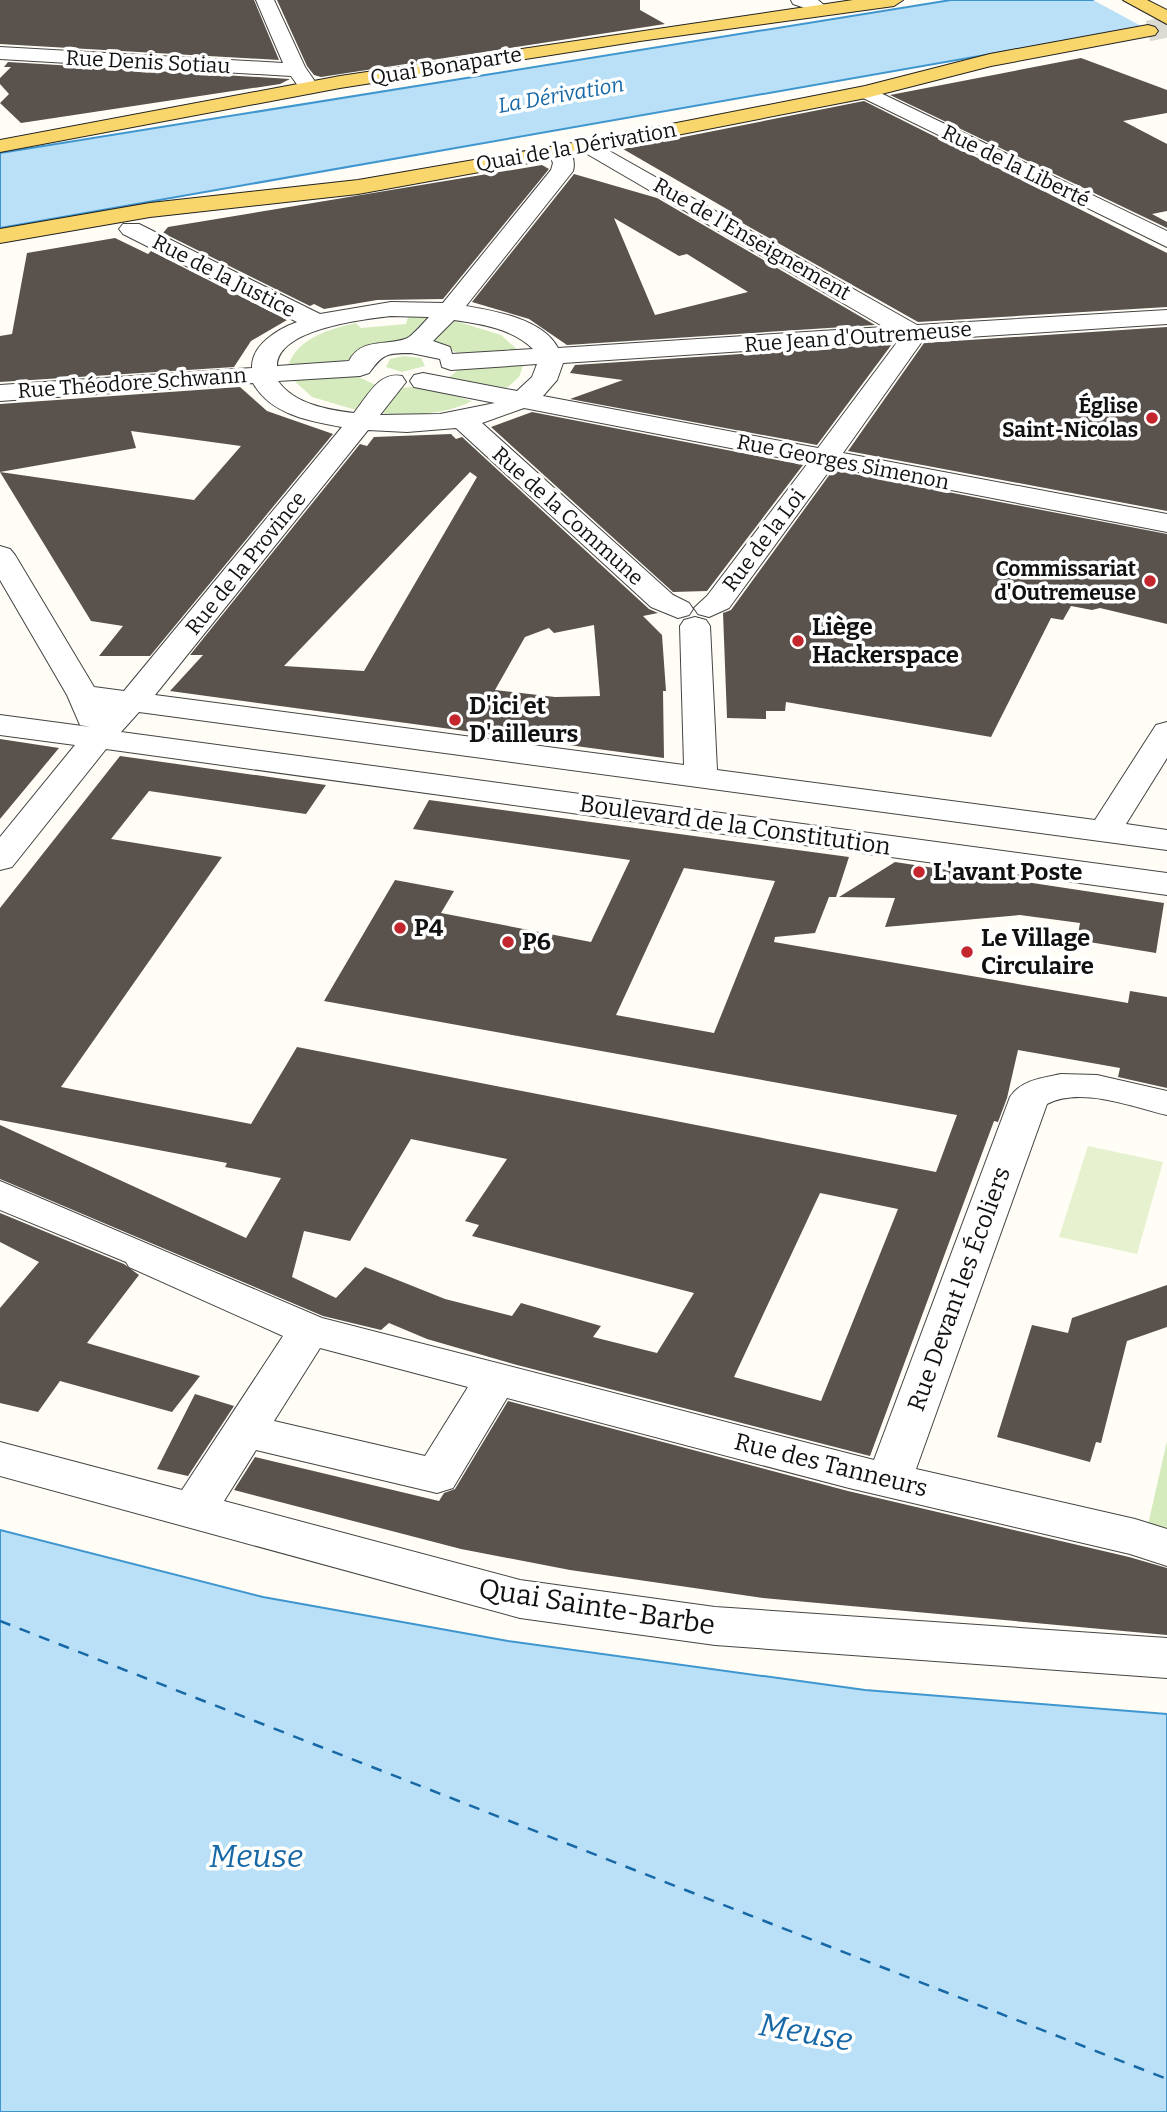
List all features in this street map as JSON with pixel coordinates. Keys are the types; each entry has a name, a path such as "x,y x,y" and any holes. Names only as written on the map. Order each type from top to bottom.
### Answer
{"main road":[{"path":"640,35 807,2 848,0"},
{"name":"Quai Bonaparte","path":"0,146 340,82 640,35 894,0"},
{"path":"1132,0 1167,18"},
{"name":"Quai de la Dérivation","path":"0,236 150,210 358,187 590,146 1157,33"},
{"path":"0,135 302,78 340,82"},
{"path":"0,248 131,229 358,187"}],"street":[{"path":"265,0 302,78"},
{"name":"Rue Denis Sotiau","path":"0,53 302,78"},
{"name":"Rue de la Liberté","path":"866,92 1167,240"},
{"name":"Rue de l'Enseignement","path":"590,146 912,333"},
{"path":"415,345 451,310 562,171 564,163 559,151"},
{"name":"Rue de la Justice","path":"131,229 317,323"},
{"path":"387,309 451,310 489,317 520,328 541,344 548,357 548,371 544,380 520,400 492,412 462,419 404,425 358,423 317,414 291,405 267,386 263,374 266,357 272,348 294,332 345,314 387,309"},
{"name":"Rue Jean d'Outremeuse","path":"452,362 1167,317"},
{"name":"Rue de la Loi","path":"694,614 718,602 910,344 912,333"},
{"path":"393,382 370,377 360,368 363,358 372,352 415,345 440,351 452,362 443,374 423,381"},
{"name":"Rue Théodore Schwann","path":"0,393 360,368"},
{"name":"Rue Georges Simenon","path":"393,382 423,381 1167,523"},
{"name":"Rue de la Province","path":"0,860 91,717 132,702 393,382"},
{"name":"Rue de la Commune","path":"462,419 662,601 694,614"},
{"path":"0,555 91,717"},
{"path":"694,614 701,778"},
{"name":"Boulevard de la Constitution","path":"132,702 1167,840"},
{"name":"Boulevard de la Constitution","path":"0,703 91,717 387,778 1167,884"},
{"name":"Boulevard de la Constitution","path":"0,725 91,717"},
{"path":"1105,831 1167,732"},
{"path":"387,778 410,740"},
{"name":"Rue Devant les Écoliers","path":"889,1480 1030,1097 1055,1085 1072,1084 1167,1103"},
{"name":"Rue des Tanneurs","path":"0,1194 309,1330 889,1480 1135,1537 1167,1548"},
{"path":"194,1510 309,1330"},
{"path":"244,1431 437,1476 496,1378"},
{"name":"Quai Sainte-Barbe","path":"0,1459 520,1599 715,1626 1167,1658"}],"green space":[{"path":"408,317 431,318 407,341 366,348 352,356 347,364 288,366 299,348 325,332 356,323 361,328 406,324"},
{"path":"452,320 501,335 522,354 460,354 430,342"},
{"path":"403,356 421,358 425,366 402,372 386,367 390,359"},
{"path":"524,363 519,377 503,391 446,380 463,366"},
{"path":"350,373 378,386 356,410 312,397 290,377"},
{"path":"423,386 472,401 427,413 379,413 400,388"},
{"path":"1088,1146 1163,1162 1137,1254 1059,1237"},
{"path":"1167,1441 1167,1533 1147,1529"}],"water":[{"name":"La Dérivation","path":"951,0 1167,0 1167,23 0,228 0,153"},
{"name":"Meuse","path":"0,1530 263,1597 508,1641 865,1690 1167,1714 1167,2112 0,2112"}],"pier":[{"path":"1093,0 1167,0 1167,22 1143,27"}],"building":[{"path":"0,0 254,0 279,60 0,44"},
{"path":"277,0 640,0 640,10 665,24 321,77 314,75 307,66"},
{"path":"1081,58 1167,90 1167,113 1123,121 1167,144 1167,211 1152,214 1167,222 1167,228 890,95"},
{"path":"8,62 290,79 280,84 21,123 0,103 9,94 0,84 0,78 11,67 4,67"},
{"path":"864,101 1167,253 1167,307 918,322 730,216 732,212 623,149"},
{"path":"542,165 549,169 443,299 377,300 324,309 314,304 310,306 163,233 168,227"},
{"path":"574,174 657,198 875,325 567,345 529,319 472,302","holes":["614,218 679,256 687,254 748,292 655,315"]},
{"path":"115,238 148,254 151,251 287,320 251,341 234,367 0,382 0,336 12,334 27,253"},
{"path":"1167,327 1167,511 848,451 924,343"},
{"path":"892,344 817,445 570,399 623,380 570,373 575,365"},
{"path":"240,387 267,411 333,434 150,656 99,656 123,626 91,621 0,472 0,404","holes":["131,431 241,446 194,500 0,472 136,448"]},
{"path":"532,412 803,465 707,591 673,592 491,427"},
{"path":"451,434 456,439 462,437 649,609 658,613 643,616 662,635 666,691 663,691 664,758 170,691 203,655 190,655 360,444 367,446 374,437","holes":["470,472 477,477 364,671 284,666","594,625 600,696 555,697 495,690 525,637 549,628 554,633"]},
{"path":"833,470 1167,534 1167,624 1100,608 1092,610 1071,606 1063,620 1051,618 991,737 786,702 785,711 766,711 766,719 727,718 723,613 731,610"},
{"path":"0,739 59,748 0,819"},
{"path":"120,756 326,785 306,814 149,791 111,839 222,857 61,1087 251,1124 297,1047 936,1172 957,1115 324,1001 395,880 454,891 441,913 591,942 630,860 413,829 429,800 849,857 836,897 829,897 815,933 775,937 774,942 1128,1003 1130,991 1167,997 1167,1088 1118,1077 1120,1068 1018,1050 1007,1098 998,1122 994,1121 870,1456 517,1365 427,1339 389,1323 381,1330 323,1316 0,1179 0,1125 246,1238 281,1178 225,1167 227,1163 0,1120 0,908","holes":["684,868 775,881 714,1033 616,1015","411,1139 507,1159 465,1221 479,1225 472,1236 694,1293 657,1353 593,1337 601,1326 521,1303 512,1316 445,1299 365,1267 336,1298 292,1277 304,1231 350,1241","820,1193 898,1209 821,1401 734,1377"]},
{"path":"895,862 1164,903 1156,953 1077,940 1080,923 1020,915 885,927 895,898 839,897"},
{"path":"0,1213 124,1264 139,1275 87,1343 200,1376 172,1412 60,1381 38,1412 0,1403 0,1308 39,1262 0,1242"},
{"path":"1167,1285 1167,1327 1127,1341 1101,1443 1096,1442 1090,1462 997,1437 1032,1325 1068,1333 1072,1318"},
{"path":"195,1394 234,1406 188,1476 157,1469"},
{"path":"508,1401 848,1491 1167,1568 1167,1635 763,1598 570,1570 461,1549 234,1490 255,1457 439,1501 444,1493 455,1489"}],"ferry route":[{"path":"0,1621 1167,2079"}],"tunnel":[{"path":"1148,31 1167,27"}],"place":[{"name":"Église Saint-Nicolas","path":"1152,418"},
{"name":"Commissariat d'Outremeuse","path":"1150,581"},
{"name":"Liège Hackerspace","path":"798,641"},
{"name":"D'ici et D'ailleurs","path":"455,720"},
{"name":"L'avant Poste","path":"919,872"},
{"name":"P4","path":"400,928"},
{"name":"P6","path":"508,942"},
{"name":"Le Village Circulaire","path":"967,952"}]}
